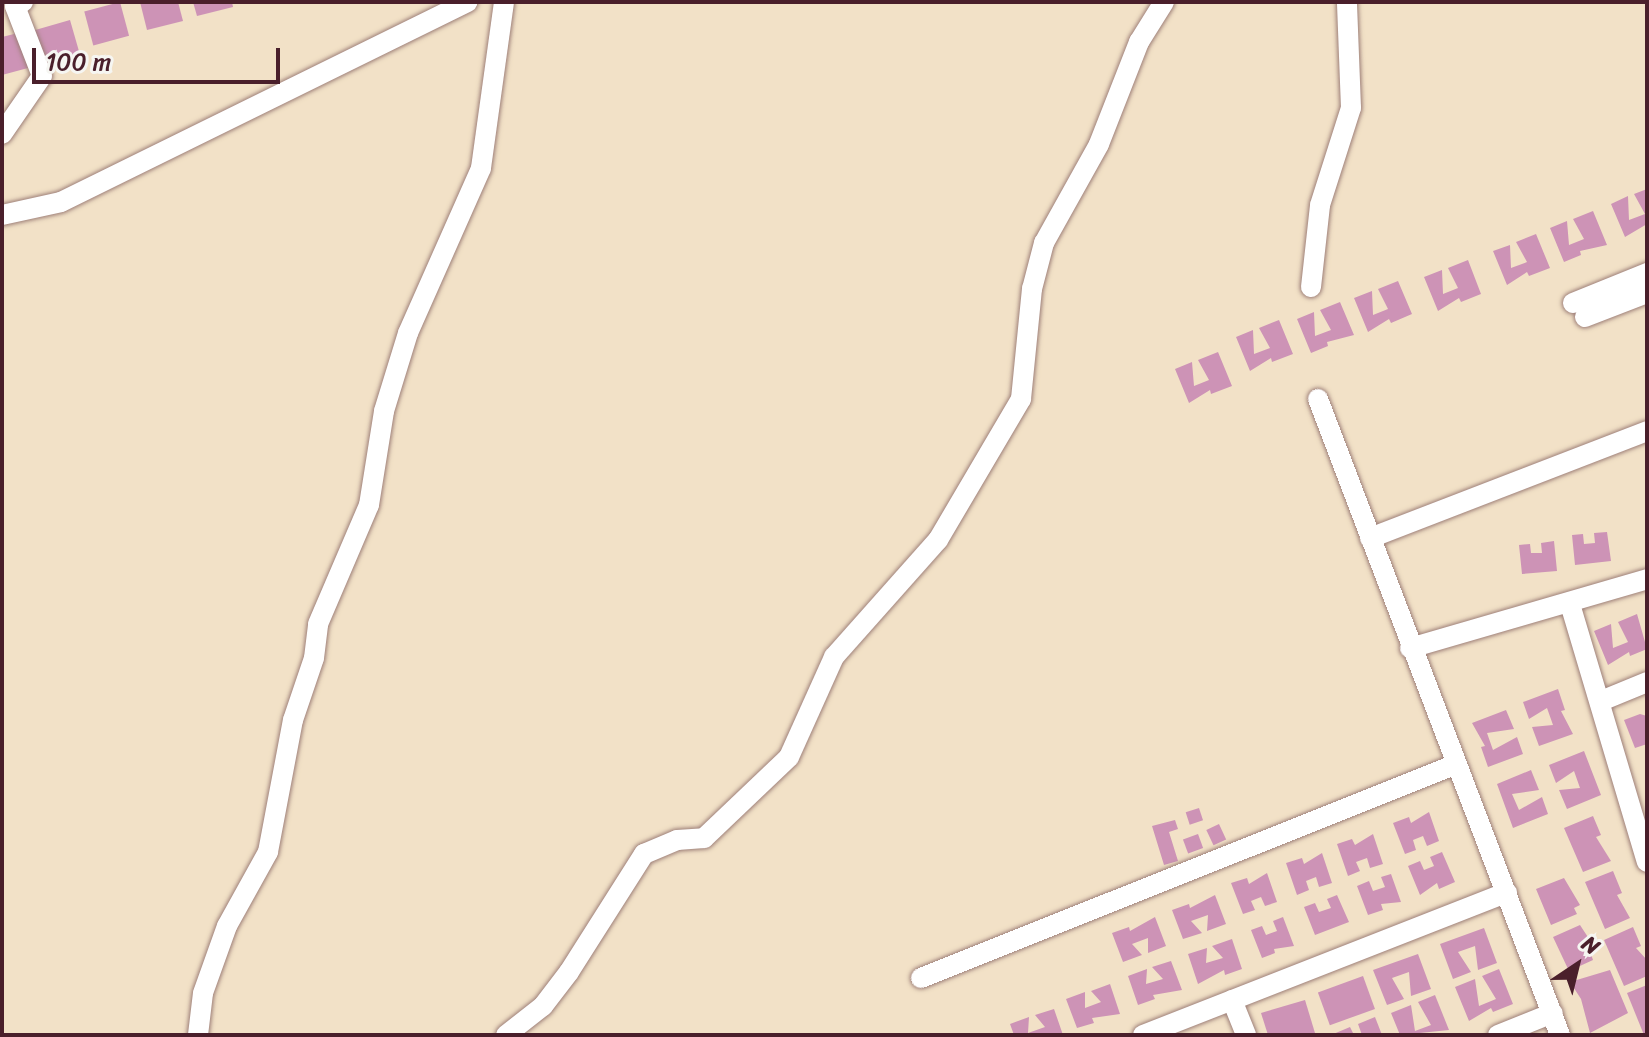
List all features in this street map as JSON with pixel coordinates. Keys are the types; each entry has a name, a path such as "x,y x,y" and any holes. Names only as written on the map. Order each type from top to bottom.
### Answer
{"street":[{"path":"2,134 42,76 15,6 23,2"},
{"path":"2,215 61,202 468,2"},
{"path":"198,1035 203,993 227,926 268,852 293,720 314,658 318,624 369,505 384,411 408,333 481,168 504,2"},
{"path":"506,1035 543,1006 560,984 644,854 677,840 704,838 789,757 834,657 938,540 1021,399 1032,289 1044,243 1080,183 1139,42 1164,2"},
{"path":"1311,287 1320,205 1351,108 1347,2"},
{"path":"1647,273 1579,310 1647,293"},
{"path":"1318,399 1454,765 1507,892 1560,1035"},
{"path":"1370,538 1647,431"},
{"path":"1410,648 1570,604 1647,579"},
{"path":"1570,604 1642,832 1647,862"},
{"path":"1601,701 1647,682"},
{"path":"921,978 1454,765"},
{"path":"1143,1035 1507,892"},
{"path":"1232,1000 1246,1035"},
{"path":"1498,1035 1553,1013"}],"building":[{"path":"120,2 129,36 93,45 84,12"},
{"path":"140,2 178,2 183,21 147,30"},
{"path":"193,2 232,2 233,7 197,16"},
{"path":"70,20 80,55 44,65 34,30"},
{"path":"18,33 28,68 2,75 2,37"},
{"path":"1647,189 1647,224 1625,237 1611,204 1628,196 1629,220 1645,214 1634,194"},
{"path":"1593,211 1607,245 1580,251 1581,255 1564,262 1550,228 1567,221 1569,245 1584,239 1573,219"},
{"path":"1536,234 1550,268 1529,276 1527,272 1507,285 1493,251 1510,245 1511,268 1527,262 1516,242"},
{"path":"1468,260 1481,294 1461,302 1459,298 1438,311 1424,277 1442,270 1443,294 1458,288 1448,268"},
{"path":"1398,281 1412,314 1391,323 1389,319 1368,332 1354,298 1372,291 1373,315 1388,309 1378,289"},
{"path":"1340,302 1354,335 1327,342 1328,346 1311,353 1297,319 1314,312 1315,336 1331,330 1320,310"},
{"path":"1279,320 1293,354 1272,362 1271,358 1250,371 1236,337 1253,330 1254,354 1270,348 1259,328"},
{"path":"1218,352 1232,386 1211,394 1210,390 1189,403 1175,369 1192,362 1194,386 1209,380 1198,360"},
{"path":"1607,532 1611,561 1575,565 1572,535 1583,534 1584,544 1595,543 1594,533"},
{"path":"1554,541 1557,571 1522,574 1519,545 1530,544 1531,553 1542,553 1541,543"},
{"path":"1637,614 1647,649 1630,656 1629,652 1608,665 1594,631 1611,624 1613,648 1628,642 1618,622"},
{"path":"1558,689 1565,710 1561,711 1573,734 1539,746 1532,727 1553,725 1547,708 1529,719 1523,702"},
{"path":"1506,710 1514,729 1487,733 1493,750 1517,737 1523,754 1488,767 1481,747 1485,746 1472,723"},
{"path":"1640,714 1647,716 1647,744 1635,748 1624,720"},
{"path":"1584,751 1601,795 1567,809 1559,790 1580,788 1574,771 1556,783 1549,765"},
{"path":"1531,770 1539,790 1512,794 1519,810 1542,797 1548,814 1513,828 1497,784"},
{"path":"1199,808 1203,820 1190,825 1186,812"},
{"path":"1429,812 1439,841 1427,846 1423,836 1413,840 1416,850 1405,854 1393,823 1409,817 1411,823"},
{"path":"1593,816 1601,835 1596,837 1611,861 1583,872 1564,828"},
{"path":"1175,820 1178,829 1169,832 1178,861 1164,865 1152,826"},
{"path":"1219,824 1226,839 1213,845 1206,830"},
{"path":"1198,834 1203,848 1188,854 1183,839"},
{"path":"1373,834 1383,864 1370,868 1367,858 1356,862 1360,871 1348,876 1337,844 1352,839 1355,845"},
{"path":"1442,852 1455,882 1439,889 1437,883 1420,895 1408,866 1420,861 1424,870 1434,866 1430,857"},
{"path":"1322,853 1332,883 1319,887 1316,877 1306,881 1309,890 1297,895 1286,863 1302,858 1304,864"},
{"path":"1613,871 1622,893 1617,895 1630,918 1605,929 1585,882"},
{"path":"1267,873 1277,902 1265,906 1261,897 1251,901 1255,910 1243,914 1231,883 1247,878 1249,884"},
{"path":"1391,874 1401,902 1381,904 1383,910 1368,915 1357,886 1369,881 1373,891 1385,887 1381,877"},
{"path":"1564,878 1580,905 1574,908 1577,914 1551,925 1536,889"},
{"path":"1215,895 1226,924 1207,931 1208,915 1191,921 1202,933 1183,939 1172,910 1189,904 1190,908"},
{"path":"1337,895 1349,922 1315,935 1304,907 1315,903 1319,912 1331,908 1327,899"},
{"path":"1155,917 1166,946 1148,953 1148,938 1132,944 1142,955 1123,962 1112,933 1129,927 1130,931"},
{"path":"1283,917 1294,946 1274,949 1275,953 1262,958 1251,930 1262,926 1266,935 1277,931 1273,921"},
{"path":"1580,925 1597,951 1591,954 1593,960 1569,971 1553,937"},
{"path":"1633,927 1641,946 1636,948 1647,960 1647,976 1624,986 1604,940"},
{"path":"1484,928 1497,963 1478,970 1475,946 1458,952 1471,972 1453,979 1440,944"},
{"path":"1232,939 1242,969 1225,975 1224,970 1198,984 1188,954 1207,948 1206,963 1223,958 1212,946"},
{"path":"1418,954 1431,989 1411,996 1409,972 1392,978 1404,999 1387,1005 1373,970"},
{"path":"1171,961 1182,990 1153,995 1155,999 1138,1005 1128,976 1147,969 1146,984 1163,979 1152,967"},
{"path":"1499,969 1513,1004 1493,1012 1491,1008 1469,1021 1455,987 1475,979 1479,1006 1496,999 1482,976"},
{"path":"1610,970 1628,1013 1590,1033 1581,999 1570,982"},
{"path":"1363,976 1375,1009 1330,1025 1318,992"},
{"path":"1110,984 1120,1014 1092,1018 1094,1023 1077,1028 1066,999 1085,992 1085,1008 1101,1002 1091,991"},
{"path":"1647,985 1647,1035 1644,1035 1627,993"},
{"path":"1435,995 1449,1030 1400,1035 1391,1013 1411,1005 1415,1031 1431,1025 1418,1002"},
{"path":"1305,1000 1315,1033 1268,1035 1261,1013"},
{"path":"1054,1009 1063,1035 1014,1035 1010,1024 1029,1017 1028,1033 1045,1027 1035,1015"},
{"path":"1375,1017 1382,1035 1362,1035 1358,1024"},
{"path":"1350,1027 1354,1035 1331,1035"}]}
